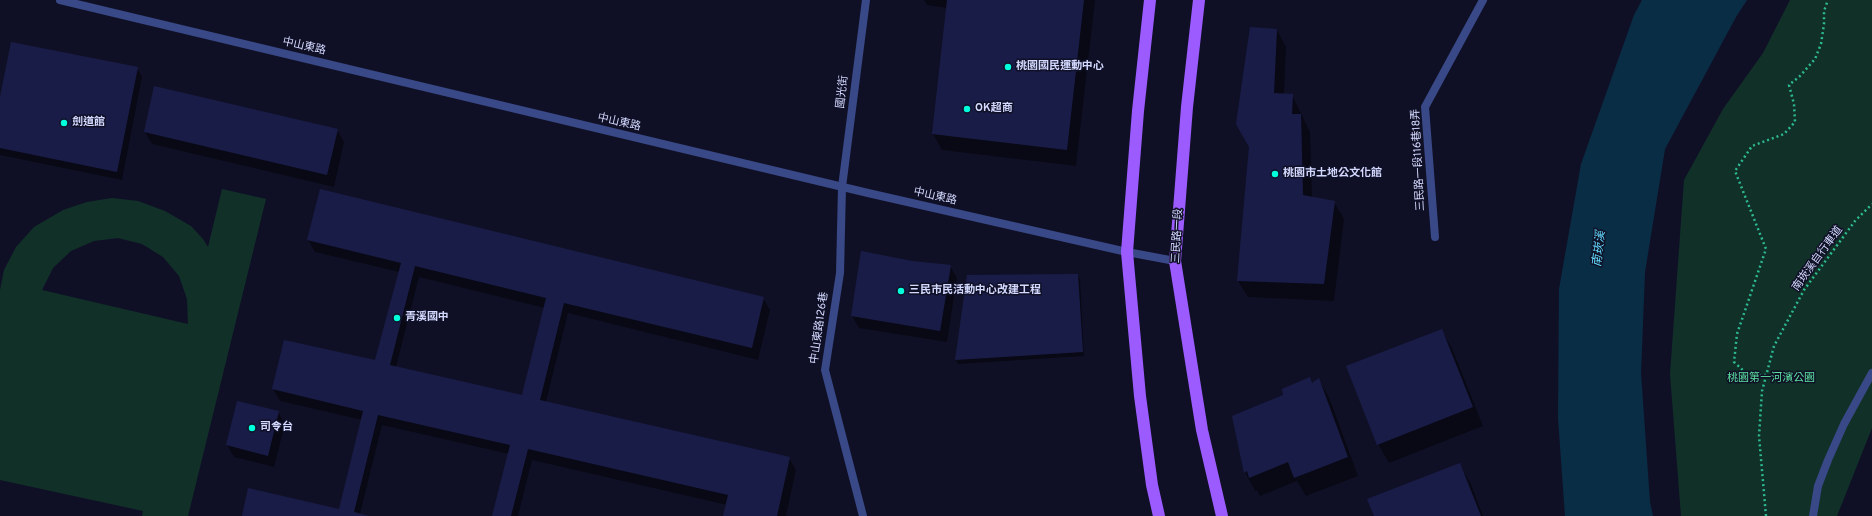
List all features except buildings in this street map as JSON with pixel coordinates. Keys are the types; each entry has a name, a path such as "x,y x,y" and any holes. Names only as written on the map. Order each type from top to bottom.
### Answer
{"main road":[{"path":"1150,0 1138,111 1127,252 1140,396 1152,485 1159,516"},
{"name":"三民路一段","path":"1199,0 1187,107 1175,261 1202,430 1222,516"}],"street":[{"name":"中山東路","path":"60,0 842,187 1127,252 1175,261"},
{"name":"國光街","path":"842,187 866,0"},
{"name":"三民路一段116巷18弄","path":"1435,237 1425,107 1483,0"},
{"name":"中山東路126巷","path":"842,187 840,273 825,370 863,516"},
{"path":"1813,516 1818,486 1828,460 1844,424 1872,373"}],"path":[{"path":"1766,375 1747,374 1734,362 1737,334 1766,249 1735,171 1752,146 1784,134 1795,122 1794,104 1789,86 1815,59 1821,44 1824,11 1828,0"},
{"name":"南崁溪自行車道","path":"1766,516 1759,436 1762,391 1774,346 1804,290 1854,221 1866,212 1872,204"}],"green space":[{"name":"桃園第一河濱公園","path":"1790,0 1872,0 1872,428 1837,516 1681,516 1670,374 1684,180 1723,109 1763,53"},
{"path":"222,189 266,199 188,516 142,516 143,511 0,480 0,290 4,270 16,247 34,227 63,210 87,202 112,198 138,201 165,211 191,226 208,247","holes":["118,238 142,244 163,257 179,276 187,299 188,324 42,290 53,268 71,251 94,241"]}],"water":[{"name":"南崁溪","path":"1642,0 1747,0 1736,17 1665,149 1645,272 1641,373 1650,502 1653,516 1565,516 1558,418 1559,289 1581,164 1634,15"}],"place":[{"name":"桃園國民運動中心","path":"1008,67"},
{"name":"OK超商","path":"967,109"},
{"name":"劍道館","path":"64,123"},
{"name":"桃園市土地公文化館","path":"1275,174"},
{"name":"三民市民活動中心改建工程","path":"901,291"},
{"name":"青溪國中","path":"397,318"},
{"name":"司令台","path":"252,428"}]}
